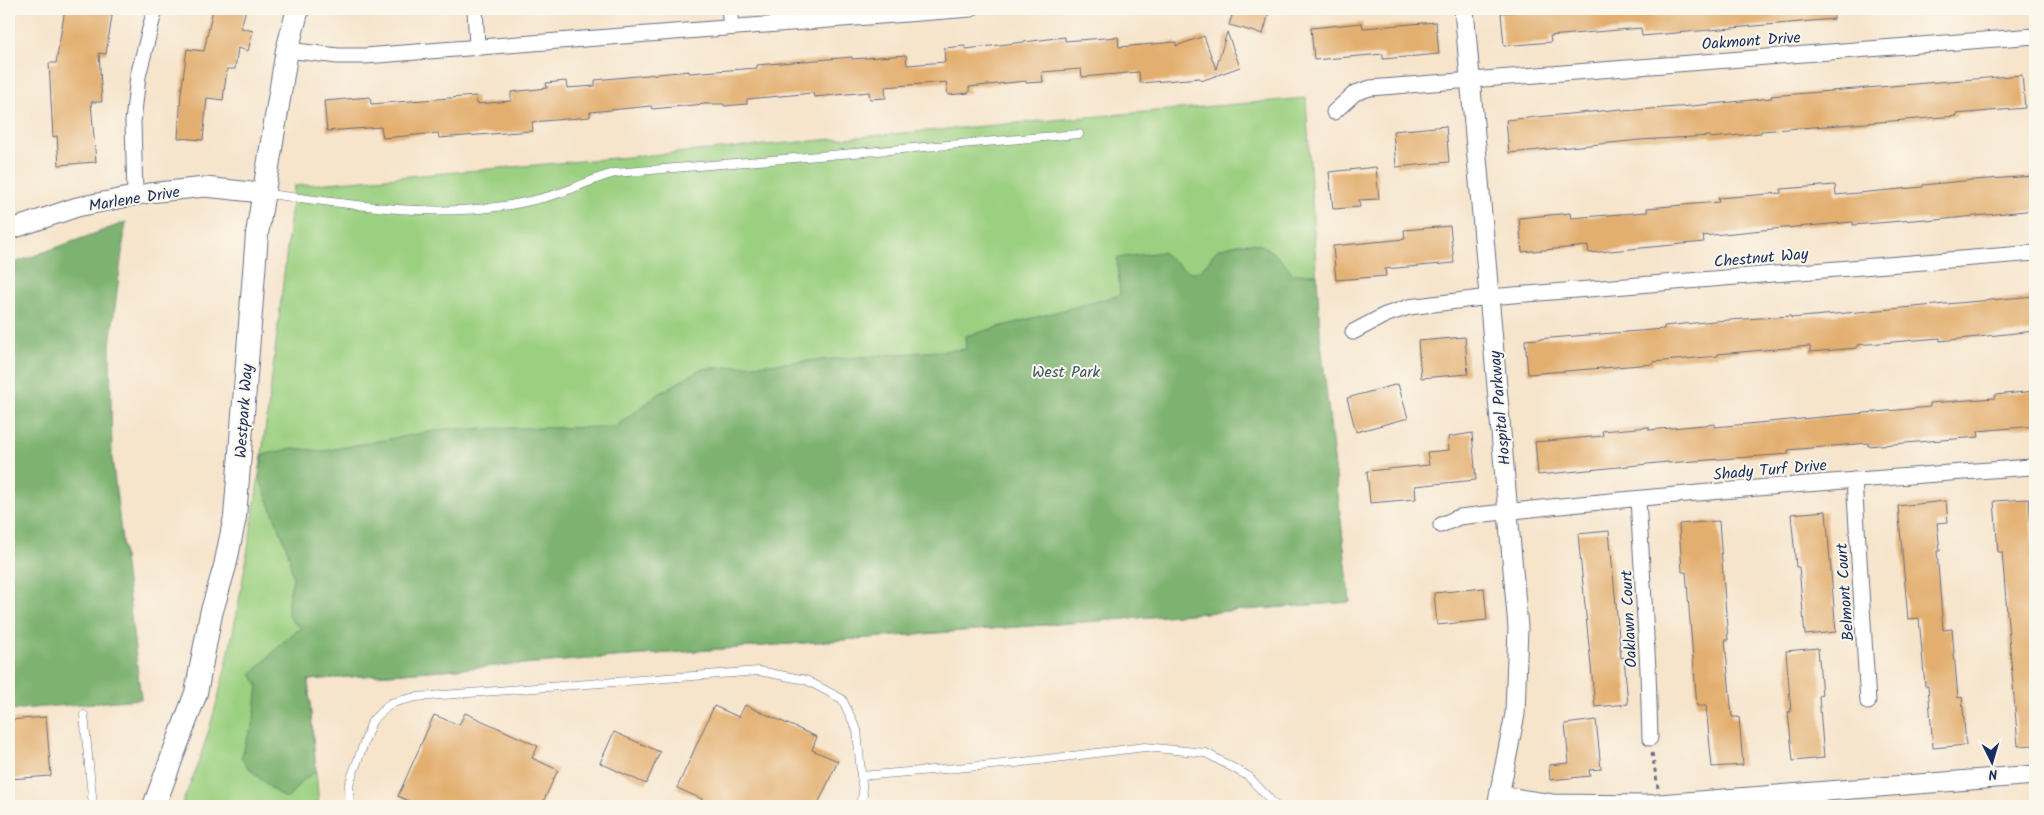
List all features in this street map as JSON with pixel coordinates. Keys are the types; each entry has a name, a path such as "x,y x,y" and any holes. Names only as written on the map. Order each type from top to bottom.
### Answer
{"main road":[{"name":"Westpark Way","path":"154,806 196,692 211,614 226,566 235,517 257,234 262,193 287,50 298,9"}],"street":[{"path":"135,196 133,122 138,76 155,9"},
{"path":"475,9 477,46"},
{"path":"729,9 731,26"},
{"path":"287,50 338,56 971,9"},
{"name":"Hospital Parkway","path":"1464,9 1518,626 1515,714 1499,801"},
{"name":"Oakmont Drive","path":"1334,112 1355,93 1370,88 2035,36"},
{"name":"Marlene Drive","path":"9,230 69,210 135,196 204,187 262,193"},
{"name":"Chestnut Way","path":"1353,332 1385,315 1409,307 1489,297 2035,252"},
{"name":"Shady Turf Drive","path":"1442,525 1459,517 1638,499 1854,480 2035,468"},
{"name":"Belmont Court","path":"1854,480 1868,702"},
{"name":"Oaklawn Court","path":"1638,499 1650,738"},
{"path":"1499,801 1599,806 1713,803 2035,775"}],"lane":[{"path":"262,193 420,211 468,210 512,205 548,197 577,187 597,177 615,172 1079,134"},
{"path":"350,806 349,784 372,721 391,703 426,696 759,671 806,680 842,699 857,730 862,795 858,806"},
{"path":"84,715 93,806"},
{"path":"861,776 1015,763 1145,747 1206,753 1248,776 1276,806"}],"path":[{"path":"1650,738 1660,804"}],"green space":[{"name":"West Park","path":"1306,98 1320,338 1350,602 308,680 319,806 181,806 214,714 242,586 267,416 294,186"},
{"path":"126,222 110,345 112,457 141,699 9,710 9,265"},
{"path":"1256,243 1263,246 1273,252 1292,274 1317,274 1320,334 1350,602 308,680 316,772 302,781 290,797 287,798 278,794 264,782 241,758 249,733 253,727 258,685 251,674 281,644 302,628 288,616 288,600 293,578 288,551 259,477 263,455 293,448 323,451 445,429 615,427 657,395 701,369 966,349 965,336 1120,295 1117,258 1162,252 1182,268 1193,272 1203,268 1218,249 1238,244"}],"building":[{"path":"65,9 113,10 106,54 99,53 102,102 91,102 96,162 59,165 57,136 53,137 49,63 56,63"},
{"path":"213,9 246,9 241,28 253,31 248,51 238,48 235,69 227,69 223,100 207,98 203,140 178,138 187,49 204,51"},
{"path":"1234,9 1270,9 1263,34 1229,25"},
{"path":"1547,9 1834,9 1834,19 1642,36 1641,28 1550,36 1551,42 1504,46 1501,13"},
{"path":"1436,22 1439,54 1383,59 1383,54 1314,60 1311,28 1362,23 1363,28"},
{"path":"1227,32 1240,67 1201,81 1200,78 1140,83 1139,72 1082,77 1081,69 1042,72 1043,82 1026,83 1026,81 969,87 969,93 948,95 946,82 885,87 886,98 870,99 869,92 814,97 813,93 747,99 747,104 724,106 724,104 705,104 652,109 651,106 590,112 590,117 532,122 533,131 439,138 438,133 383,138 381,127 327,131 324,101 370,97 371,104 476,96 477,104 511,101 511,92 547,88 546,83 566,81 567,88 595,86 595,80 689,71 689,73 757,68 757,65 852,57 852,59 906,55 907,65 945,62 944,48 965,46 966,49 1065,37 1065,41 1118,37 1119,47 1176,42 1176,46 1204,36 1216,69"},
{"path":"2022,75 2025,108 1956,114 1957,116 1761,131 1761,133 1710,138 1710,136 1640,140 1509,153 1506,120 1622,109 1622,111 1692,106 1772,98 1771,96"},
{"path":"1446,126 1449,162 1396,167 1393,131"},
{"path":"1376,167 1379,199 1359,200 1360,207 1333,209 1329,172"},
{"path":"2035,176 2035,210 1926,221 1926,219 1853,225 1853,222 1773,229 1703,236 1704,242 1589,253 1588,246 1522,252 1519,218 1570,213 1571,218 1647,212 1647,208 1719,202 1718,198 1781,193 1781,189 1835,185 1836,195 1923,187 1923,185 1973,180"},
{"path":"1450,226 1454,263 1385,269 1386,276 1336,280 1333,246 1405,239 1404,230"},
{"path":"2035,296 2035,331 1940,341 1940,338 1857,345 1857,348 1810,352 1810,346 1718,354 1718,356 1653,362 1653,364 1528,374 1525,340 1664,329 1664,326 1715,321 1791,316 1791,318"},
{"path":"1465,337 1468,374 1421,378 1418,341"},
{"path":"1398,384 1408,418 1356,432 1347,398"},
{"path":"2035,391 2035,426 1978,431 1979,437 1868,446 1868,443 1788,450 1789,454 1668,462 1538,475 1535,442 1603,436 1602,431 1649,427 1649,430 1715,424 1715,427 1930,407 1930,403 1995,398 1995,395"},
{"path":"1472,433 1476,480 1415,486 1416,499 1370,503 1367,471 1429,465 1427,452 1449,450 1448,437"},
{"path":"2029,499 2035,576 2035,745 2018,746 2002,552 1998,552 1994,501"},
{"path":"1946,501 1948,522 1937,523 1940,551 1937,551 1943,630 1952,629 1958,698 1962,697 1966,745 1933,748 1928,686 1925,686 1919,618 1908,619 1898,506"},
{"path":"1826,511 1836,632 1805,635 1799,567 1796,567 1791,514"},
{"path":"1719,521 1728,640 1725,640 1732,717 1739,717 1743,765 1712,767 1706,706 1697,706 1686,572 1682,572 1679,524"},
{"path":"1609,531 1621,658 1624,657 1628,704 1595,707 1578,534"},
{"path":"1484,588 1487,620 1437,625 1434,593"},
{"path":"1818,648 1822,695 1819,696 1824,758 1793,761 1788,712 1791,712 1786,651"},
{"path":"745,705 817,737 812,750 838,761 817,806 699,806 702,799 677,788 714,706 739,717"},
{"path":"465,713 538,746 532,758 558,770 541,806 419,806 398,796 434,715 459,725"},
{"path":"46,717 51,776 9,779 9,720"},
{"path":"1596,720 1601,769 1589,770 1590,776 1550,780 1549,765 1569,763 1565,724"},
{"path":"614,732 660,752 646,784 600,763"}]}
